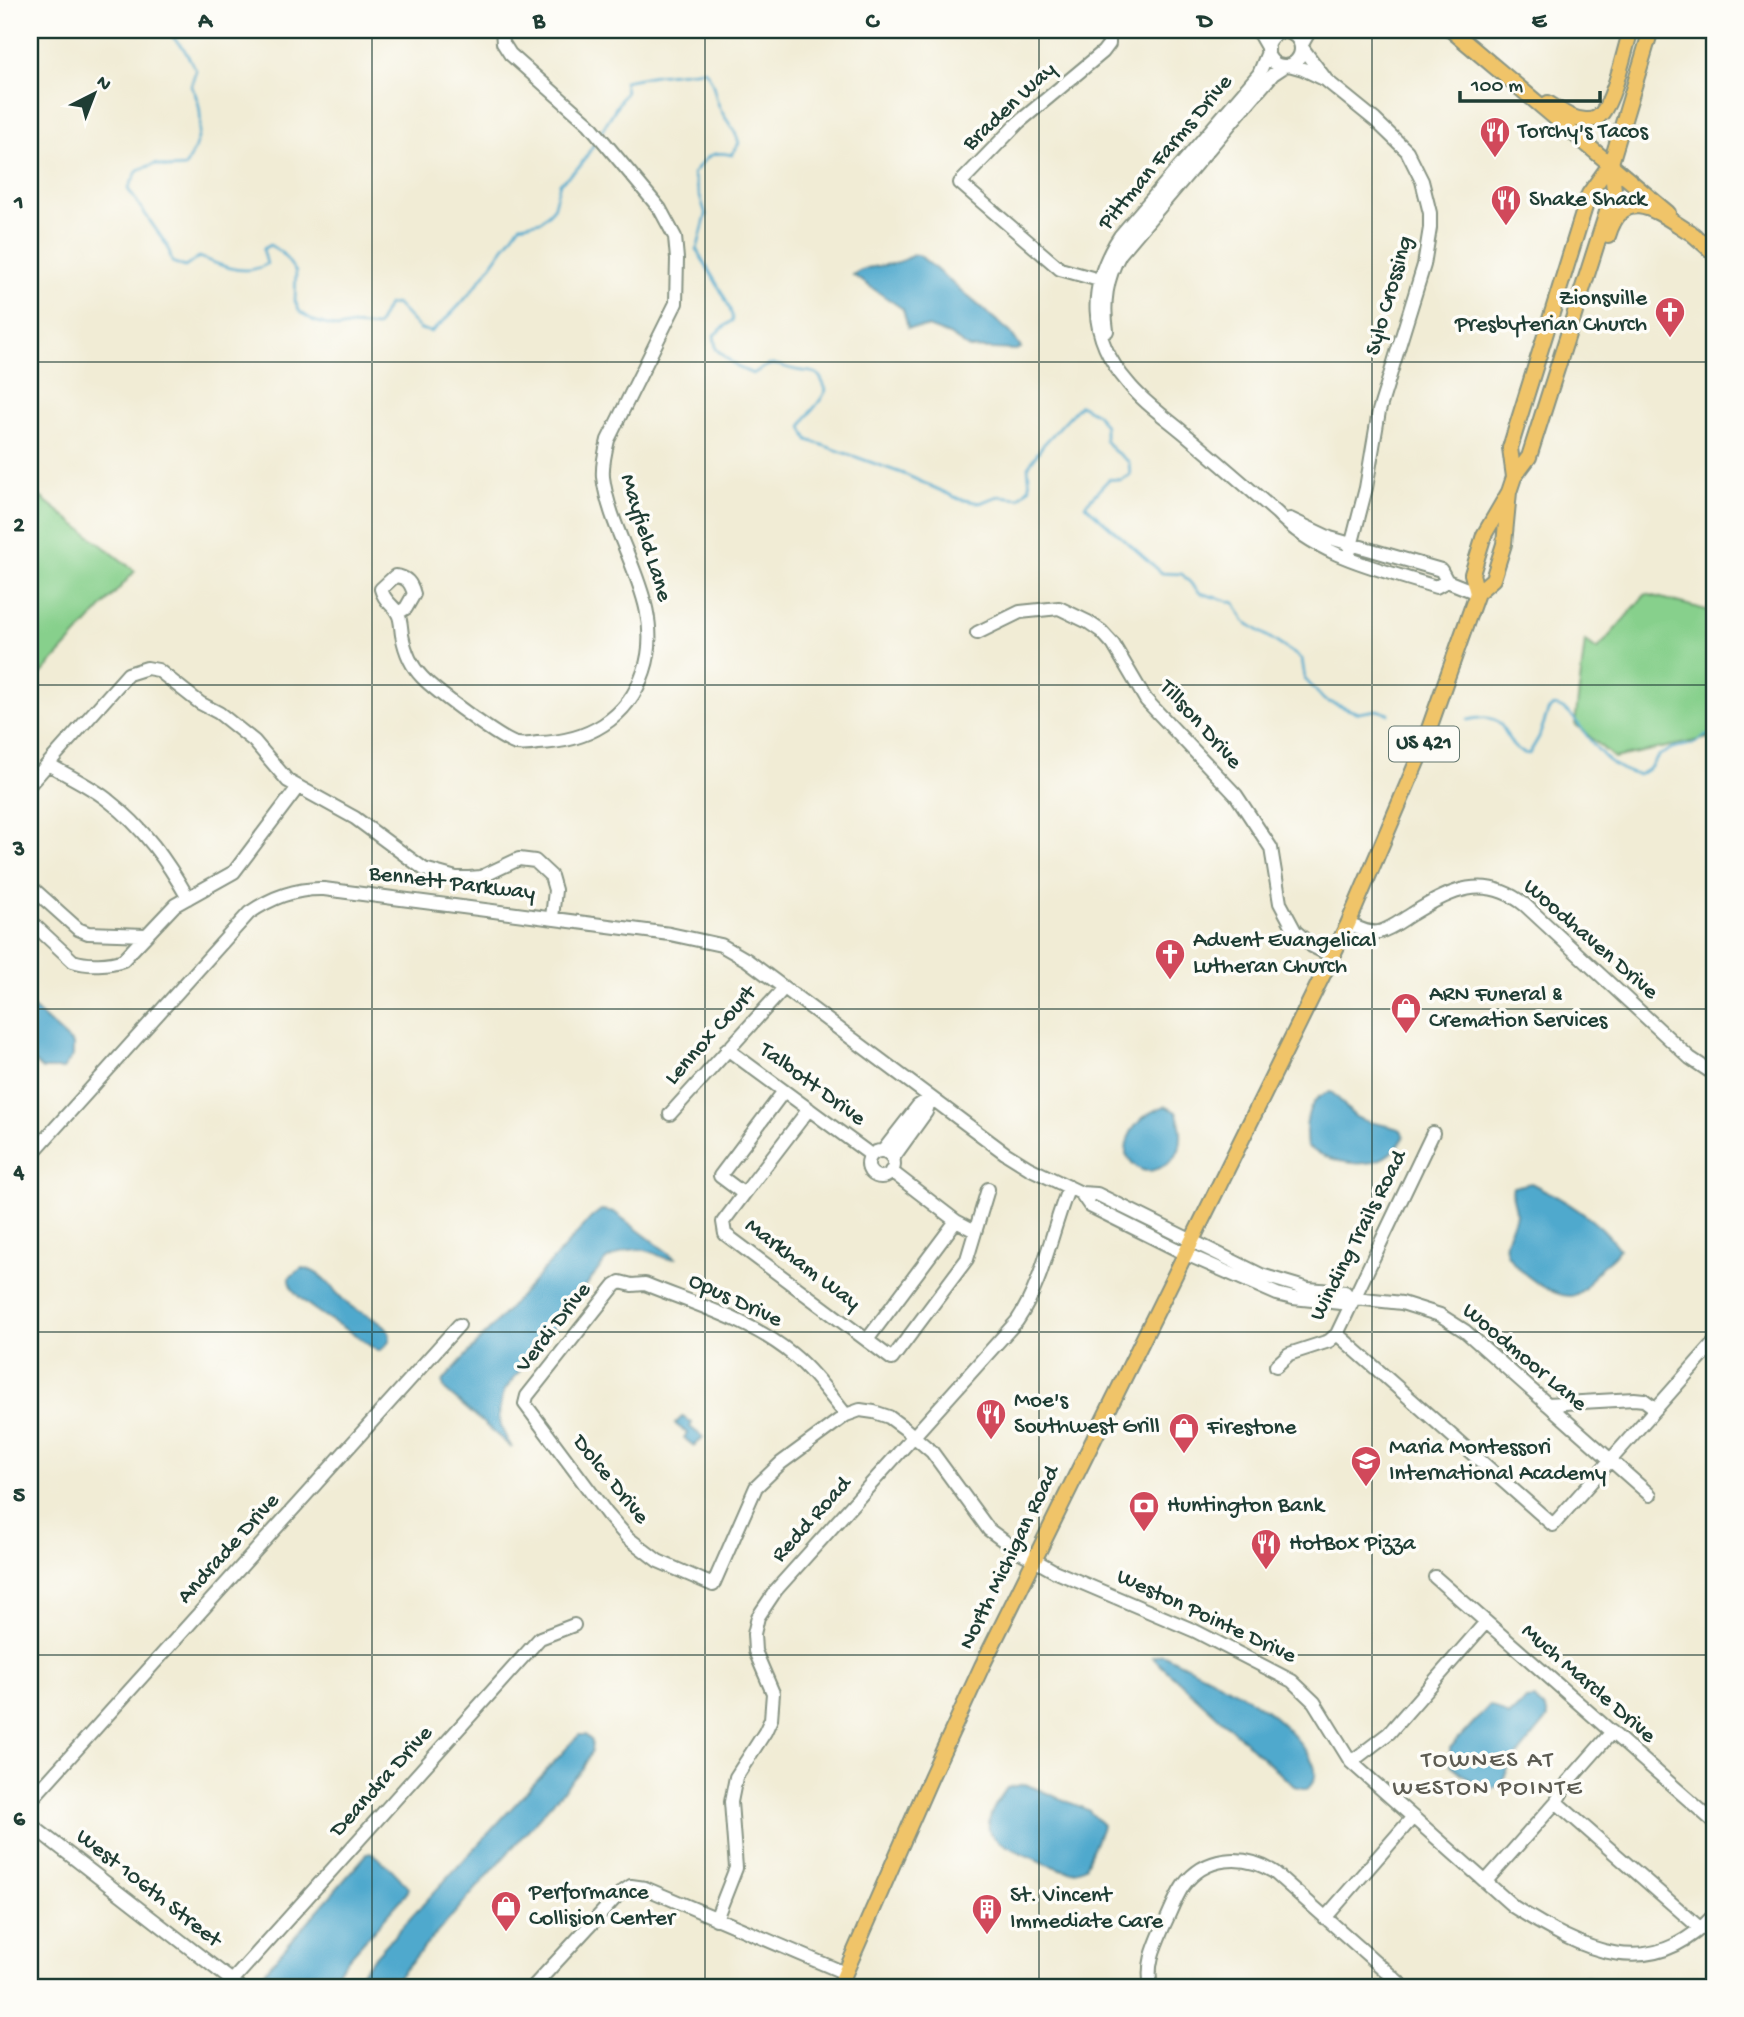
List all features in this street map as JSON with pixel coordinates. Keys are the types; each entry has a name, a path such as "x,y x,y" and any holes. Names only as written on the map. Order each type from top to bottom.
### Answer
{"main road":[{"path":"1451,30 1714,253"},
{"path":"1519,88 1579,120 1598,117 1611,96 1631,30"},
{"name":"US 421","path":"1509,492 1504,544 1493,579 1477,593 1472,574 1483,535 1509,492 1514,477 1529,457 1614,190 1611,163 1651,30"},
{"path":"1514,477 1510,447 1589,194 1611,163"},
{"path":"1529,457 1544,441 1609,231 1617,214 1632,204 1641,205 1694,235"},
{"name":"North Michigan Road","path":"842,1980 930,1777 1348,924 1419,757 1477,593"}],"street":[{"name":"Mayfield Lane","path":"398,614 407,653 422,677 501,738 517,744 556,743 583,737 596,730 627,702 645,670 650,631 638,578 625,551 608,496 603,477 603,460 608,440 676,303 675,237 660,209 589,124 510,54 503,43 502,30"},
{"name":"Braden Way","path":"1098,280 1060,270 960,183 1019,121 1103,52 1109,44 1109,30"},
{"path":"1257,30 1274,62 1303,69 1327,80"},
{"path":"1287,65 1300,55 1301,46 1310,30"},
{"path":"1268,50 1272,37 1283,31 1296,37 1327,80"},
{"name":"Pittman Farms Drive","path":"1268,50 1262,70 1256,79 1120,236 1107,257 1098,280 1097,326 1106,352 1129,385 1291,527 1327,550 1348,558 1436,587 1447,581"},
{"name":"Pittman Farms Drive","path":"1112,363 1105,306 1108,281 1120,254 1273,74 1287,65"},
{"name":"Sylo Crossing","path":"1327,80 1407,151 1422,181 1430,212 1424,265 1381,402 1366,488 1348,558"},
{"name":"Pittman Farms Drive","path":"1277,513 1329,538 1441,570 1447,581 1477,593"},
{"name":"Tillson Drive","path":"977,632 1020,612 1059,608 1101,631 1113,644 1146,700 1236,795 1271,848 1280,903 1295,931 1312,946 1332,956"},
{"path":"30,784 119,682 128,674 147,668 158,670 254,741 288,781 355,818 424,869 456,878 481,877 519,859 535,861 551,876 555,890 552,918"},
{"path":"48,764 108,800 145,834 169,864 188,898"},
{"path":"30,922 74,961 114,963 122,960 175,905 234,872 298,787"},
{"path":"30,886 78,929 88,933 146,935"},
{"name":"Woodhaven Drive","path":"1348,924 1366,931 1378,932 1459,889 1482,887 1507,893 1525,905 1690,1058 1714,1074"},
{"name":"Bennett Parkway","path":"30,1156 239,923 260,905 274,898 299,890 324,888 670,934 721,945 747,960 1005,1153 1075,1190 1097,1194 1189,1248"},
{"name":"Lennox Court","path":"670,1114 784,988"},
{"name":"Talbott Drive","path":"727,1049 809,1109 885,1159 956,1221 975,1231"},
{"path":"744,1194 720,1176 784,1091"},
{"path":"885,1159 926,1112 930,1098"},
{"name":"Markham Way","path":"809,1109 723,1222 725,1234 892,1359 967,1259 975,1231"},
{"name":"Winding Trails Road","path":"1276,1366 1289,1354 1329,1341 1336,1334 1433,1133"},
{"path":"975,1231 988,1189"},
{"name":"Redd Road","path":"716,1919 736,1868 731,1802 736,1777 771,1719 773,1693 755,1651 754,1634 758,1617 776,1590 1006,1334 1035,1289 1055,1220 1075,1190"},
{"path":"867,1340 956,1221"},
{"name":"Woodmoor Lane","path":"1189,1248 1308,1289 1345,1292 1353,1298 1402,1303 1440,1315 1465,1331 1650,1495"},
{"name":"Verdi Drive","path":"525,1404 527,1396 620,1282"},
{"name":"Opus Drive","path":"620,1282 645,1284 756,1330 804,1365 846,1415"},
{"name":"Andrade Drive","path":"30,1801 459,1325"},
{"path":"1336,1334 1553,1525 1714,1343"},
{"path":"1547,1404 1634,1399 1644,1401 1656,1409"},
{"name":"Dolce Drive","path":"525,1404 628,1538 658,1561 713,1585 757,1487 781,1463 846,1415"},
{"name":"Weston Pointe Drive","path":"846,1415 860,1410 874,1412 889,1417 914,1436 947,1470 989,1530 1035,1560 1054,1571 1195,1630 1292,1681 1314,1703 1352,1762 1527,1915 1585,1946 1605,1953 1632,1956 1658,1952 1679,1943 1701,1929 1714,1915"},
{"name":"Much Marcle Drive","path":"1435,1577 1714,1822"},
{"path":"1352,1762 1389,1732 1486,1622"},
{"name":"Deandra Drive","path":"236,1984 540,1638 574,1625"},
{"path":"1486,1881 1556,1802 1564,1787 1612,1732"},
{"path":"1556,1802 1701,1929"},
{"path":"1325,1918 1413,1817"},
{"name":"West 106th Street","path":"30,1824 236,1984"},
{"path":"1151,1987 1149,1974 1153,1951 1183,1886 1194,1874 1208,1865 1228,1859 1250,1861 1274,1872 1404,1987"},
{"path":"533,1987 618,1895 631,1886 645,1888 716,1919 842,1980"}],"green space":[{"path":"30,489 135,571 34,682 30,679"},
{"path":"1646,594 1714,612 1714,737 1614,758 1575,724 1585,641 1597,650"}],"water":[{"path":"919,255 1011,333 1021,348 969,348 949,335 928,327 908,328 903,309 853,275 866,268 897,263"},
{"path":"30,1005 73,1044 73,1056 63,1069 42,1069 30,1058"},
{"path":"1331,1092 1356,1117 1401,1130 1404,1137 1395,1149 1372,1162 1333,1159 1307,1147 1308,1114 1316,1100"},
{"path":"1165,1106 1176,1112 1178,1117 1181,1135 1179,1150 1173,1159 1163,1166 1142,1170 1134,1165 1126,1154 1129,1137 1143,1118"},
{"path":"1531,1183 1590,1219 1619,1249 1585,1287 1574,1295 1557,1293 1535,1282 1524,1274 1506,1250 1506,1241 1516,1213 1513,1187"},
{"path":"601,1210 614,1212 675,1258 634,1249 606,1260 505,1390 499,1420 512,1448 445,1390 442,1382"},
{"path":"302,1268 316,1273 349,1305 387,1329 390,1336 388,1343 379,1351 376,1350 306,1303 297,1295 289,1278"},
{"path":"683,1416 692,1423 690,1427 703,1437 694,1446 684,1438 687,1433 675,1424"},
{"path":"1162,1654 1224,1684 1280,1722 1312,1760 1316,1773 1311,1785 1307,1789 1294,1786 1152,1657"},
{"path":"1534,1699 1546,1710 1548,1718 1512,1762 1500,1785 1486,1793 1450,1764 1450,1748 1490,1705 1509,1716 1526,1700"},
{"path":"579,1735 585,1735 592,1741 591,1752 583,1768 389,1987 347,1987"},
{"path":"1025,1784 1088,1810 1102,1824 1085,1867 1071,1871 1052,1866 1013,1849 990,1833 991,1816 1007,1788"},
{"path":"371,1853 400,1878 408,1888 406,1894 323,1987 272,1987 264,1980 265,1971 367,1854"},
{"path":"1585,1976 1614,1985 1670,1984 1685,1987 1576,1987 1574,1981"}],"waterway":[{"path":"145,30 167,31 184,49 196,70 191,86 199,106 200,127 191,157 185,167 170,168 155,164 138,170 128,189 168,247 172,262 185,267 199,257 233,269 250,270 267,264 263,249 270,245 282,253 296,272 295,301 300,312 314,321 338,328 352,325 377,327 388,305 396,304 420,329 431,332 468,295 520,225 541,221 553,209 560,183 580,166 596,141"},
{"path":"601,132 626,91 624,81 705,70 709,75 720,108 739,143 732,155 719,153 709,156 693,174 706,215 697,250 723,294 733,320 714,335 716,349 737,367 753,374 774,364 818,375 826,390 802,427 808,440 904,474 959,499 980,503 998,496 1019,498 1030,487 1028,467 1043,445 1080,405 1097,414 1105,426 1105,440 1129,462 1130,475 1121,480 1109,479 1085,505 1162,573 1182,574 1200,593 1235,603 1244,621 1302,659 1305,679 1324,700 1358,713 1377,710 1389,714"},
{"path":"1468,720 1494,719 1513,746 1529,754 1539,737 1548,711 1553,706 1563,709 1572,716 1609,761 1639,775 1650,768 1658,756 1673,748 1693,744 1707,735 1714,738"}],"place":[{"name":"Torchy's Tacos","path":"1495,159"},
{"name":"Shake Shack","path":"1506,227"},
{"name":"Zionsville Presbyterian Church","path":"1670,339"},
{"name":"Advent Evangelical Lutheran Church","path":"1170,981"},
{"name":"ARN Funeral & Cremation Services","path":"1406,1035"},
{"name":"Moe's Southwest Grill","path":"991,1441"},
{"name":"Firestone","path":"1184,1455"},
{"name":"Maria Montessori International Academy","path":"1366,1488"},
{"name":"Huntington Bank","path":"1144,1533"},
{"name":"HotBox Pizza","path":"1266,1571"},
{"name":"Performance Collision Center","path":"506,1933"},
{"name":"St. Vincent Immediate Care","path":"987,1936"}],"district":[{"name":"TOWNES AT WESTON POINTE","path":"1488,1775"}]}
